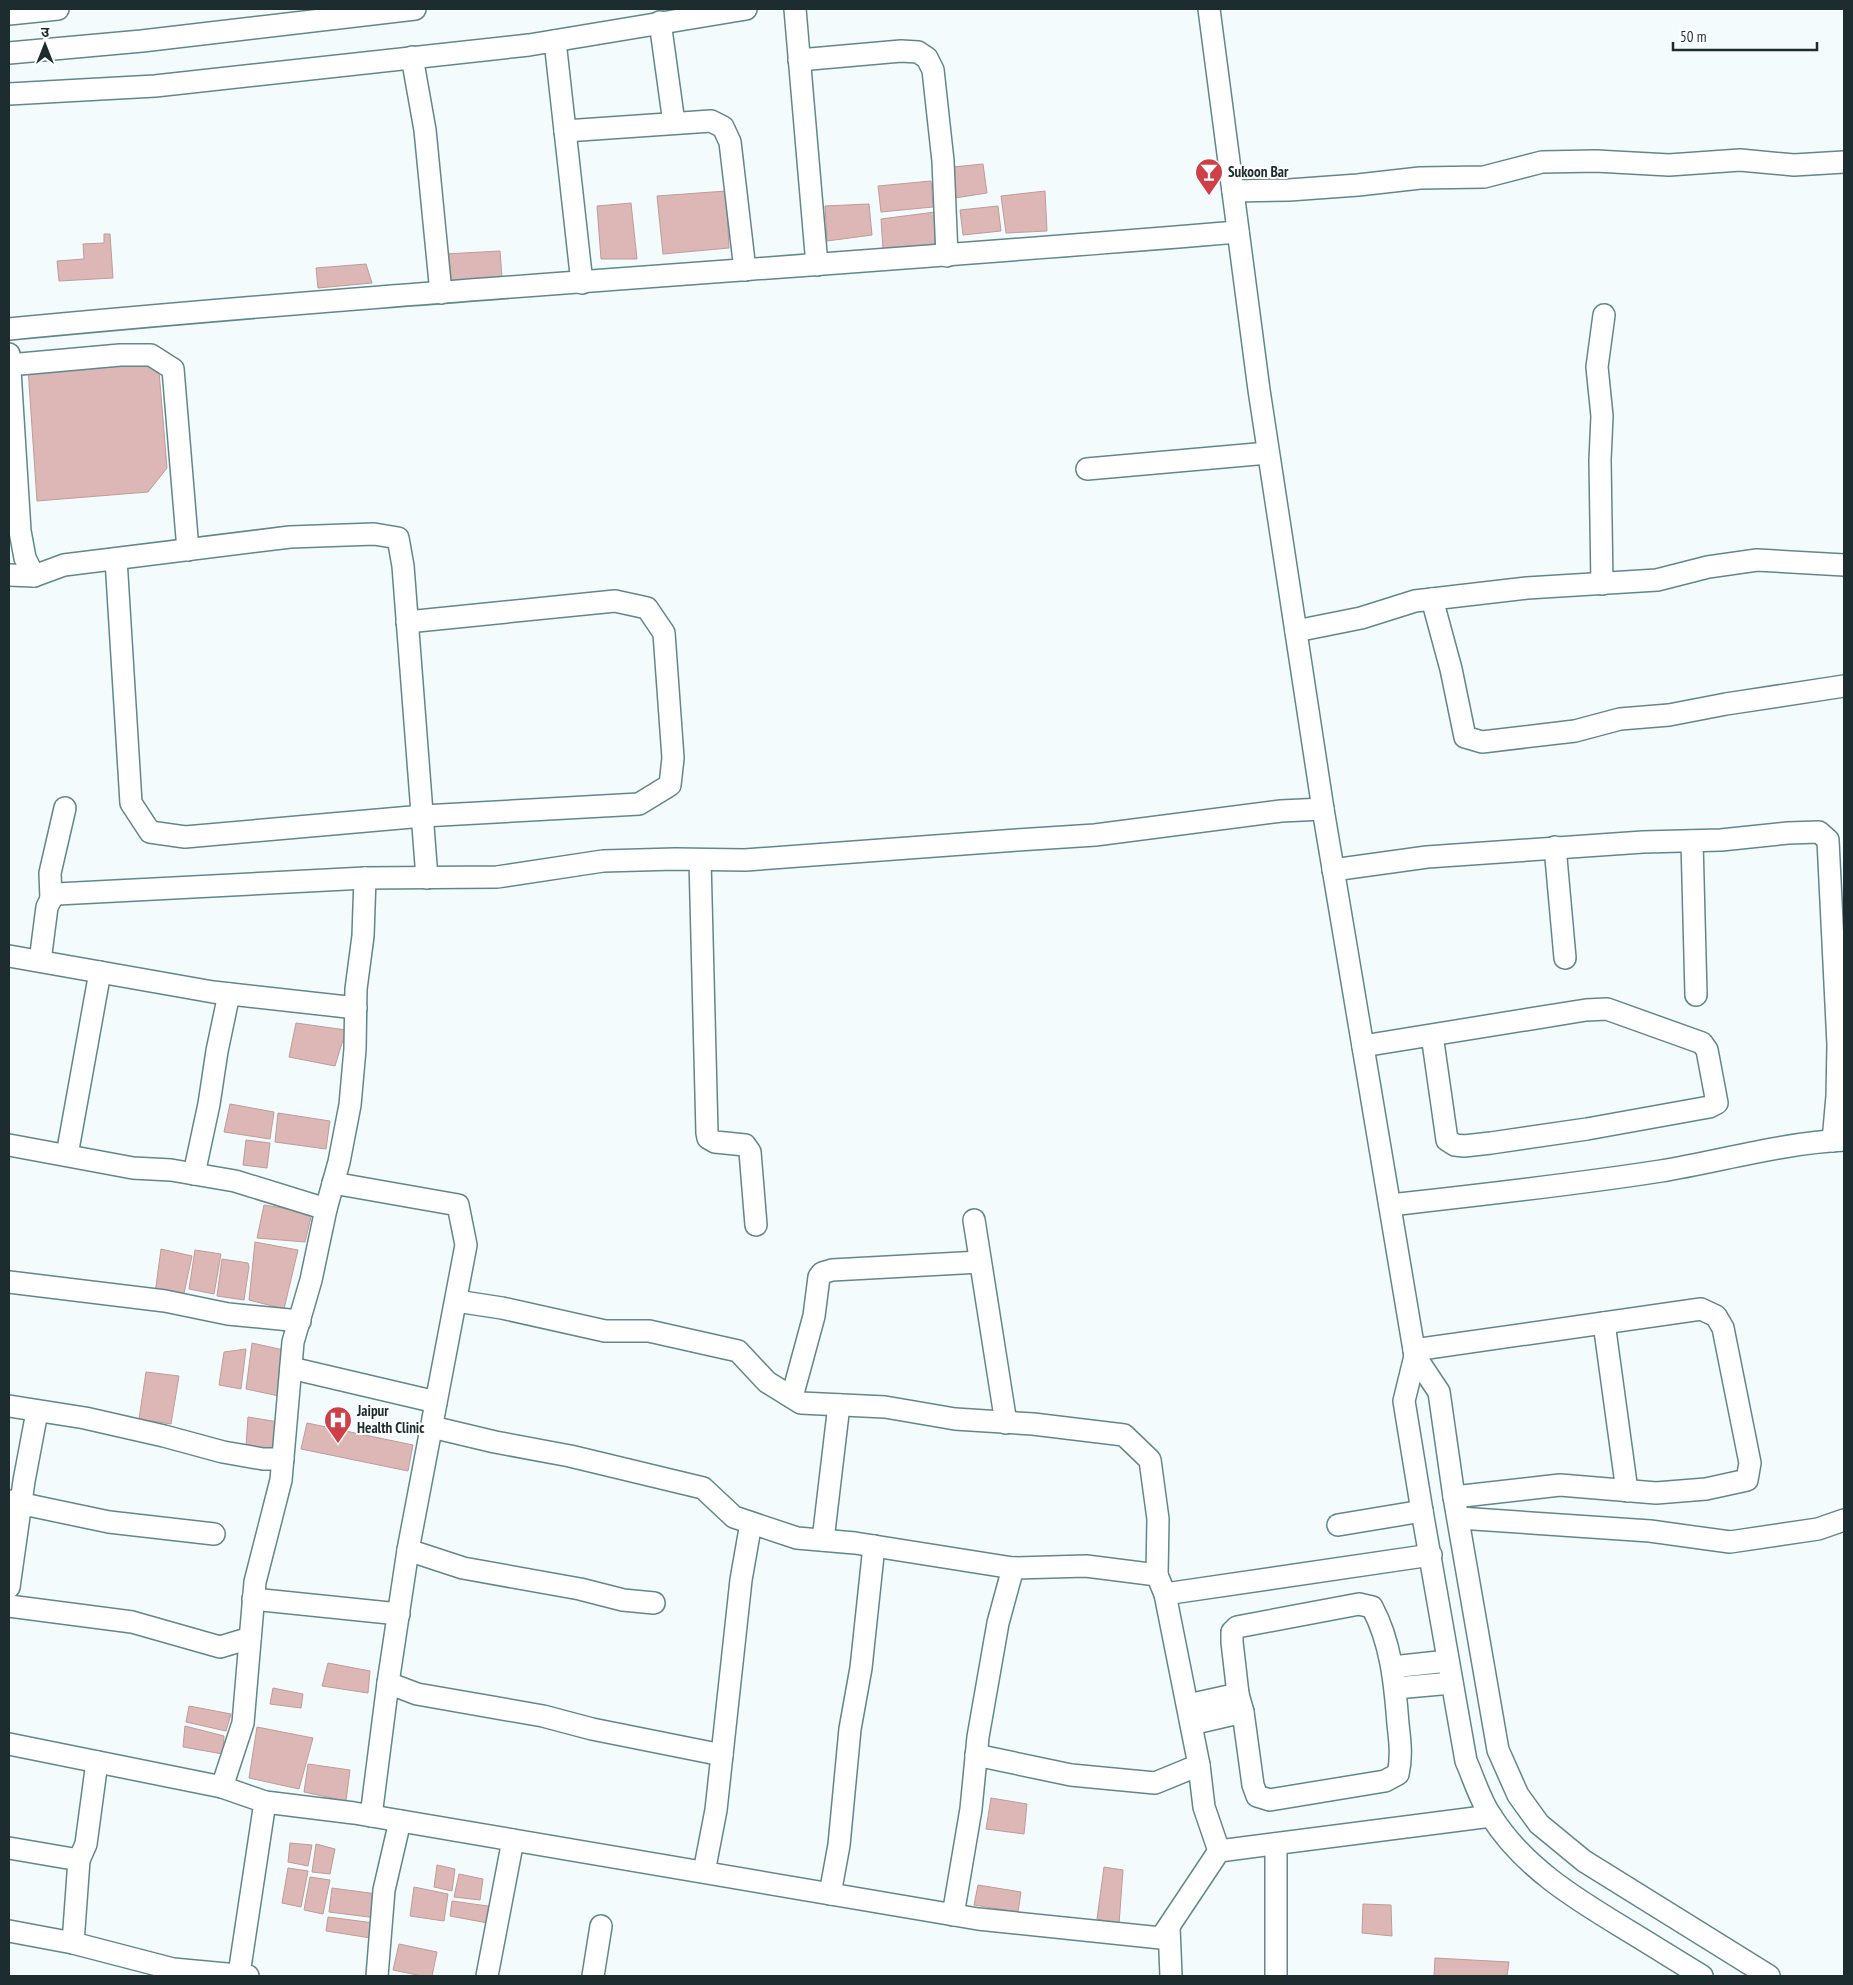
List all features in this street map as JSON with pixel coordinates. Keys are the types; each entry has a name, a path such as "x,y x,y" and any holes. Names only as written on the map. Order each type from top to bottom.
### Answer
{"street":[{"path":"9,14 58,9"},
{"path":"9,53 152,40 416,9"},
{"path":"9,94 155,86 555,41 746,9"},
{"path":"795,9 817,265"},
{"path":"1209,9 1268,454 1333,870 1415,1353 1439,1392 1481,1662 1498,1750 1518,1795 1540,1824 1584,1861 1769,1976"},
{"path":"660,22 674,123"},
{"path":"555,41 582,282"},
{"path":"799,60 901,51 918,52 927,58 933,70 942,161 947,256"},
{"path":"412,57 425,130 441,293"},
{"path":"565,131 711,121 723,127 730,142 745,270"},
{"path":"1233,191 1290,190 1420,178 1484,177 1542,162 1596,161 1669,165 1740,160 1794,165 1844,162"},
{"path":"9,329 205,310 947,256 1238,232"},
{"path":"1602,584 1600,460 1602,416 1597,367 1604,315"},
{"path":"34,576 25,558 20,531 9,360 151,355 173,369 188,550"},
{"path":"1087,469 1268,454"},
{"path":"9,575 34,576 64,565 290,537 374,534 398,538 403,566 427,878"},
{"path":"116,559 132,803 150,832 184,837 422,816 640,804 670,786 673,758 664,633 647,608 615,601 407,622"},
{"path":"1296,631 1361,618 1416,601 1527,588 1657,580 1708,567 1757,560 1844,566"},
{"path":"1432,599 1465,737 1482,742 1575,731 1620,719 1669,715 1726,704 1844,686"},
{"path":"51,899 50,873 65,808"},
{"path":"40,961 47,907 51,899 57,894 365,878 497,877 603,861 745,860 1095,835 1281,811 1323,809"},
{"path":"1333,870 1427,857 1643,842 1720,840 1788,832 1819,832 1828,840 1840,990 1837,1096 1838,1140 1580,1183 1390,1205"},
{"path":"1692,841 1696,995"},
{"path":"1555,848 1565,958"},
{"path":"700,860 707,1133 708,1138 715,1142 748,1148 750,1152 756,1225"},
{"path":"222,1787 243,1723 255,1582 281,1480 293,1342 311,1280 350,1104 363,936 365,878"},
{"path":"9,956 229,994 356,1008"},
{"path":"67,1155 100,972"},
{"path":"194,1174 229,994"},
{"path":"1363,1046 1586,1010 1607,1009 1702,1042 1707,1050 1717,1103 1709,1107 1587,1129 1482,1144 1455,1145 1447,1140 1432,1035"},
{"path":"9,1145 134,1168 171,1170 235,1181 326,1209"},
{"path":"333,1183 458,1205 466,1245 408,1550 371,1816"},
{"path":"974,1220 1006,1423"},
{"path":"792,1398 814,1316 819,1277 822,1273 832,1270 980,1262"},
{"path":"9,1282 165,1301 228,1314 300,1320"},
{"path":"456,1300 502,1308 605,1331 650,1331 738,1351 767,1382 801,1403 885,1407 955,1419 1124,1435 1150,1460 1158,1518 1161,1585 1199,1765 1204,1807 1219,1851"},
{"path":"1415,1353 1700,1309 1716,1316 1723,1328 1750,1463 1747,1480 1706,1489 1656,1493 1560,1485 1454,1497"},
{"path":"1604,1323 1627,1491"},
{"path":"1415,1353 1404,1401 1422,1511 1466,1761 1491,1816 1517,1850 1566,1892 1702,1976"},
{"path":"291,1368 436,1402"},
{"path":"823,1540 839,1405"},
{"path":"9,1406 37,1412 85,1418 223,1452 263,1459 283,1459"},
{"path":"9,1587 15,1502 37,1412"},
{"path":"432,1427 495,1442 579,1458 703,1488 734,1517 797,1538 874,1546 1013,1568 1086,1566 1161,1585 1431,1555"},
{"path":"15,1502 109,1522 214,1534"},
{"path":"1338,1526 1422,1511"},
{"path":"1459,1518 1650,1531 1730,1542 1818,1529 1844,1520"},
{"path":"704,1872 716,1810 741,1580 751,1523"},
{"path":"830,1894 839,1845 850,1728 861,1668 874,1546"},
{"path":"408,1550 463,1568 580,1589 623,1600 654,1603"},
{"path":"953,1915 971,1809 976,1755 998,1623 1013,1568"},
{"path":"254,1599 399,1614"},
{"path":"1359,1604 1372,1606 1376,1613 1392,1667 1396,1688 1401,1760 1398,1774 1385,1781 1270,1800 1257,1796 1253,1785 1232,1642 1232,1632 1237,1626 1359,1604"},
{"path":"9,1606 132,1622 220,1646 250,1638"},
{"path":"1392,1667 1448,1660"},
{"path":"388,1683 417,1694 543,1716 592,1730 722,1755"},
{"path":"1396,1688 1452,1683"},
{"path":"1189,1714 1240,1703"},
{"path":"9,1744 222,1787 265,1802 371,1816 978,1919 1162,1938 1219,1851 1491,1816"},
{"path":"976,1755 1071,1775 1155,1782 1199,1765"},
{"path":"73,1943 79,1860 86,1844 97,1762"},
{"path":"9,1931 73,1943 173,1969 243,1975 265,1802"},
{"path":"377,1976 384,1890 400,1821"},
{"path":"487,1976 514,1840"},
{"path":"1276,1844 1276,1976"},
{"path":"9,1848 79,1860"},
{"path":"593,1976 601,1926"},
{"path":"1169,1927 1172,1976"}],"building":[{"path":"983,164 987,193 955,198 953,167"},
{"path":"931,181 933,207 881,212 878,186"},
{"path":"726,191 729,248 663,254 657,196"},
{"path":"1045,191 1047,231 1006,233 1001,196"},
{"path":"631,203 637,259 601,259 597,206"},
{"path":"869,204 872,235 827,241 825,206"},
{"path":"998,206 1001,231 963,235 960,210"},
{"path":"935,212 936,244 883,250 881,219"},
{"path":"104,234 110,234 113,278 59,281 57,261 84,259 83,244 104,243"},
{"path":"500,251 502,277 447,282 445,254"},
{"path":"366,264 372,283 318,288 316,268"},
{"path":"158,359 167,468 148,492 37,501 28,368"},
{"path":"296,1023 346,1030 335,1066 289,1057"},
{"path":"230,1104 274,1112 270,1139 224,1132"},
{"path":"278,1113 330,1121 326,1149 275,1142"},
{"path":"246,1140 270,1143 267,1168 243,1165"},
{"path":"264,1205 312,1213 305,1242 257,1238"},
{"path":"255,1242 298,1250 284,1309 249,1300"},
{"path":"161,1249 192,1256 183,1298 155,1294"},
{"path":"195,1250 221,1254 214,1294 189,1289"},
{"path":"222,1259 248,1263 244,1300 217,1296"},
{"path":"252,1343 288,1351 279,1396 246,1389"},
{"path":"246,1349 241,1389 219,1385 224,1352"},
{"path":"146,1372 179,1376 171,1424 139,1419"},
{"path":"248,1417 279,1422 273,1450 246,1446"},
{"path":"307,1423 413,1445 408,1471 301,1449"},
{"path":"328,1663 370,1671 368,1693 322,1686"},
{"path":"273,1688 303,1694 301,1708 270,1704"},
{"path":"189,1706 231,1714 226,1731 186,1722"},
{"path":"185,1726 224,1736 223,1754 183,1747"},
{"path":"257,1727 313,1738 299,1789 249,1778"},
{"path":"308,1764 350,1770 346,1801 304,1792"},
{"path":"991,1798 1027,1804 1024,1834 986,1829"},
{"path":"290,1843 312,1845 308,1866 288,1862"},
{"path":"316,1844 335,1849 330,1874 312,1872"},
{"path":"437,1865 455,1869 452,1891 434,1887"},
{"path":"1104,1867 1123,1870 1119,1924 1097,1919"},
{"path":"288,1868 308,1871 301,1907 282,1903"},
{"path":"459,1874 483,1879 480,1900 454,1897"},
{"path":"310,1877 330,1880 323,1914 304,1910"},
{"path":"978,1885 1021,1892 1018,1912 974,1905"},
{"path":"414,1887 448,1894 444,1921 410,1916"},
{"path":"332,1888 377,1894 377,1918 329,1912"},
{"path":"452,1901 495,1907 493,1924 450,1916"},
{"path":"1363,1904 1391,1905 1392,1936 1362,1933"},
{"path":"328,1917 374,1923 371,1938 326,1931"},
{"path":"399,1944 437,1952 432,1976 422,1976 393,1970"},
{"path":"1435,1958 1509,1962 1507,1976 1434,1976"}],"place":[{"name":"Sukoon Bar","path":"1209,196"},
{"name":"Jaipur Health Clinic","path":"338,1444"}]}
